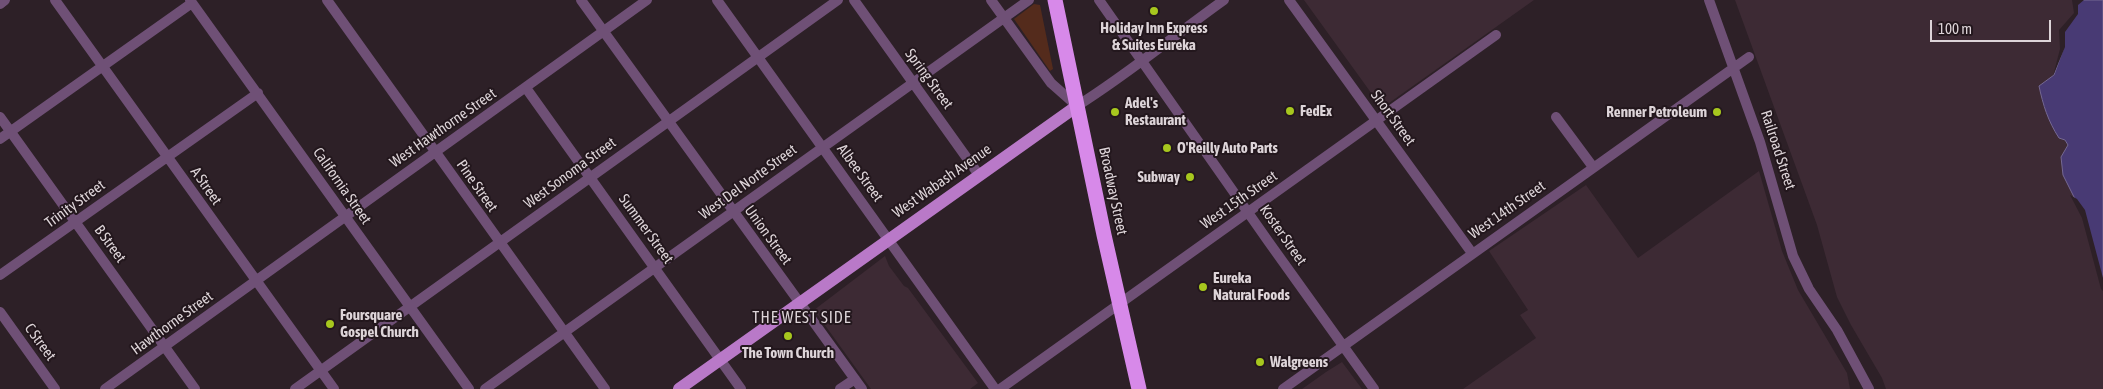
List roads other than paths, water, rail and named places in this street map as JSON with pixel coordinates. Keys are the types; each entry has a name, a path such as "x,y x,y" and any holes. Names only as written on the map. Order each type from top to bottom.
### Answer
{"highway":[{"name":"Broadway Street","path":"1055,0 1076,106 1140,389"}],"main road":[{"name":"West Wabash Avenue","path":"679,389 1076,106"}],"street":[{"path":"0,4 5,0"},
{"name":"A Street","path":"54,0 334,389"},
{"name":"Pine Street","path":"327,0 605,389"},
{"name":"Union Street","path":"581,0 862,389"},
{"name":"West Hawthorne Street","path":"255,281 648,0"},
{"name":"Albee Street","path":"717,0 995,389"},
{"name":"West Sonoma Street","path":"295,389 838,0"},
{"name":"Spring Street","path":"854,0 979,175"},
{"path":"992,0 1051,83 1076,106"},
{"name":"West Del Norte Street","path":"485,389 1029,0"},
{"name":"Koster Street","path":"1099,0 1374,389"},
{"name":"West Wabash Avenue","path":"1076,106 1120,79 1141,60 1224,0"},
{"name":"Short Street","path":"1289,0 1472,253"},
{"name":"Railroad Street","path":"1709,0 1770,170 1793,256 1810,289 1837,330 1869,389"},
{"path":"0,139 191,1"},
{"name":"California Street","path":"191,1 469,389"},
{"name":"West 15th Street","path":"1000,389 1496,35"},
{"name":"West 14th Street","path":"1283,389 1749,57"},
{"name":"Summer Street","path":"526,88 741,389"},
{"name":"Trinity Street","path":"0,275 258,92"},
{"path":"1556,117 1593,168"},
{"name":"B Street","path":"0,118 195,389"},
{"name":"Hawthorne Street","path":"105,389 255,281"},
{"name":"C Street","path":"0,312 52,388"},
{"path":"840,389 855,379"}],"place":[{"name":"Holiday Inn Express & Suites Eureka","path":"1154,11"},
{"name":"FedEx","path":"1290,111"},
{"name":"Adel's Restaurant","path":"1115,112"},
{"name":"Renner Petroleum","path":"1717,112"},
{"name":"O'Reilly Auto Parts","path":"1167,148"},
{"name":"Subway","path":"1190,177"},
{"name":"Eureka Natural Foods","path":"1203,287"},
{"name":"Foursquare Gospel Church","path":"330,324"},
{"name":"The Town Church","path":"788,336"},
{"name":"Walgreens","path":"1260,362"}],"district":[{"name":"THE WEST SIDE","path":"802,318"}]}
